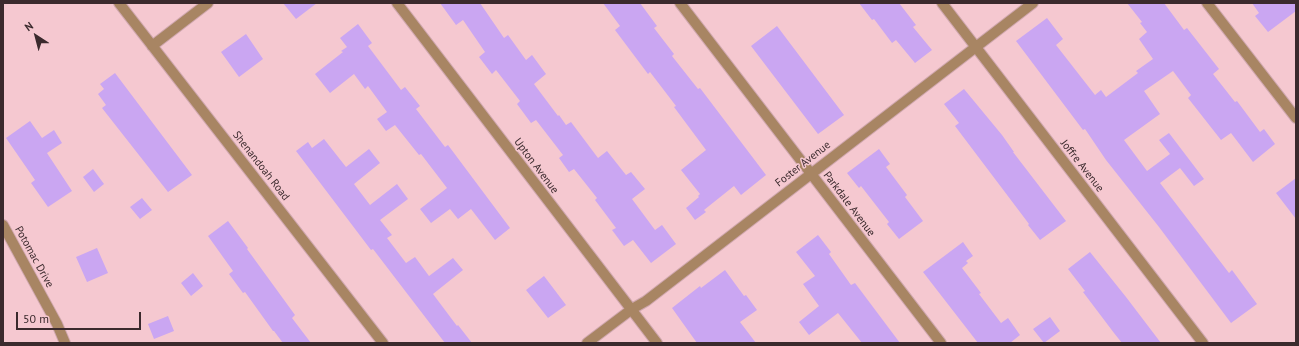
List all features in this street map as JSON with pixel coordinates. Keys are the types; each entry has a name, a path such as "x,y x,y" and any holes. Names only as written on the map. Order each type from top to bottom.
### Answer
{"street":[{"name":"Shenandoah Road","path":"119,3 383,343"},
{"path":"152,46 208,3"},
{"name":"Upton Avenue","path":"397,3 657,343"},
{"name":"Parkdale Avenue","path":"680,3 941,343"},
{"name":"Joffre Avenue","path":"942,3 1203,343"},
{"name":"Foster Avenue","path":"587,343 646,300 1033,3"},
{"path":"1208,3 1296,118"},
{"name":"Potomac Drive","path":"3,225 57,324 65,343"}],"building":[{"path":"283,3 317,3 296,19"},
{"path":"440,3 480,3 504,38 508,35 526,60 532,55 546,74 534,84 558,116 559,115 566,125 571,122 598,158 607,151 626,175 631,172 645,189 632,199 655,230 662,225 676,244 651,263 633,240 624,246 612,230 616,228 595,200 597,198 574,169 569,172 559,158 563,155 536,120 531,123 517,104 520,101 496,70 492,74 479,57 485,52 463,20 456,25"},
{"path":"603,3 640,3 657,26 654,28 674,54 672,56 698,89 700,88 766,175 741,195 734,186 704,210 706,212 695,220 686,208 699,197 698,196 700,194 681,170 706,150 674,107 676,106 650,72 648,74 615,30 620,26"},
{"path":"859,3 899,3 916,25 913,27 932,50 915,63 896,40 892,43 874,19 872,20"},
{"path":"1127,3 1164,3 1184,30 1187,28 1219,69 1213,74 1235,102 1237,101 1260,132 1264,129 1275,144 1253,162 1231,133 1221,140 1188,98 1191,95 1173,71 1144,91 1160,114 1124,140 1147,171 1170,154 1159,140 1169,133 1204,179 1194,186 1180,168 1160,183 1229,273 1232,270 1257,304 1231,323 1159,227 1106,160 1085,129 1083,130 1016,41 1047,18 1063,39 1056,45 1095,95 1101,90 1106,97 1138,73 1136,71 1153,59 1139,39 1147,32 1140,23 1142,22"},
{"path":"1252,3 1296,3 1296,11 1268,32 1255,16 1259,13"},
{"path":"358,24 372,43 368,46 401,90 405,87 420,106 416,109 445,147 448,145 510,228 495,240 471,209 458,219 450,209 431,223 420,209 447,188 421,154 419,155 395,125 386,131 377,119 387,112 368,86 365,89 354,74 330,93 315,74 343,52 341,51 347,47 340,38"},
{"path":"777,26 844,115 818,134 751,46"},
{"path":"246,34 263,59 239,77 221,52"},
{"path":"115,73 192,175 168,192 102,108 106,105 98,94 104,89 100,84"},
{"path":"964,89 1002,135 1013,152 1066,221 1040,240 955,126 959,123 944,104"},
{"path":"30,121 42,138 54,130 62,143 47,153 72,191 48,207 31,183 35,180 6,138"},
{"path":"324,139 346,167 369,149 380,163 354,184 370,205 397,184 408,199 380,220 392,235 387,238 406,263 415,257 429,276 453,258 463,270 433,294 472,343 445,343 373,249 371,250 296,151 308,142 312,148"},
{"path":"879,149 890,164 886,167 907,195 905,197 923,221 899,239 887,224 889,222 861,186 859,188 847,173"},
{"path":"93,169 104,184 94,192 83,177"},
{"path":"1296,178 1296,219 1276,193"},
{"path":"142,198 152,210 140,219 130,207"},
{"path":"228,221 295,315 292,318 311,343 283,343 245,292 243,293 229,274 233,271 208,236"},
{"path":"818,235 831,252 829,254 851,285 855,283 900,343 862,343 838,313 809,335 799,322 819,306 803,284 815,276 796,252"},
{"path":"963,242 973,256 966,261 968,263 962,268 1001,323 1008,318 1020,335 1010,343 978,343 923,272"},
{"path":"97,248 108,273 87,282 76,257"},
{"path":"1090,252 1161,343 1122,343 1114,333 1083,292 1085,291 1068,269"},
{"path":"725,270 744,296 746,295 757,310 740,322 756,343 697,343 672,308 700,286 701,288"},
{"path":"193,273 203,286 191,296 181,283"},
{"path":"544,276 566,305 548,318 526,290"},
{"path":"168,316 174,331 154,339 148,324"},
{"path":"1050,317 1060,331 1044,343 1033,329"}]}
